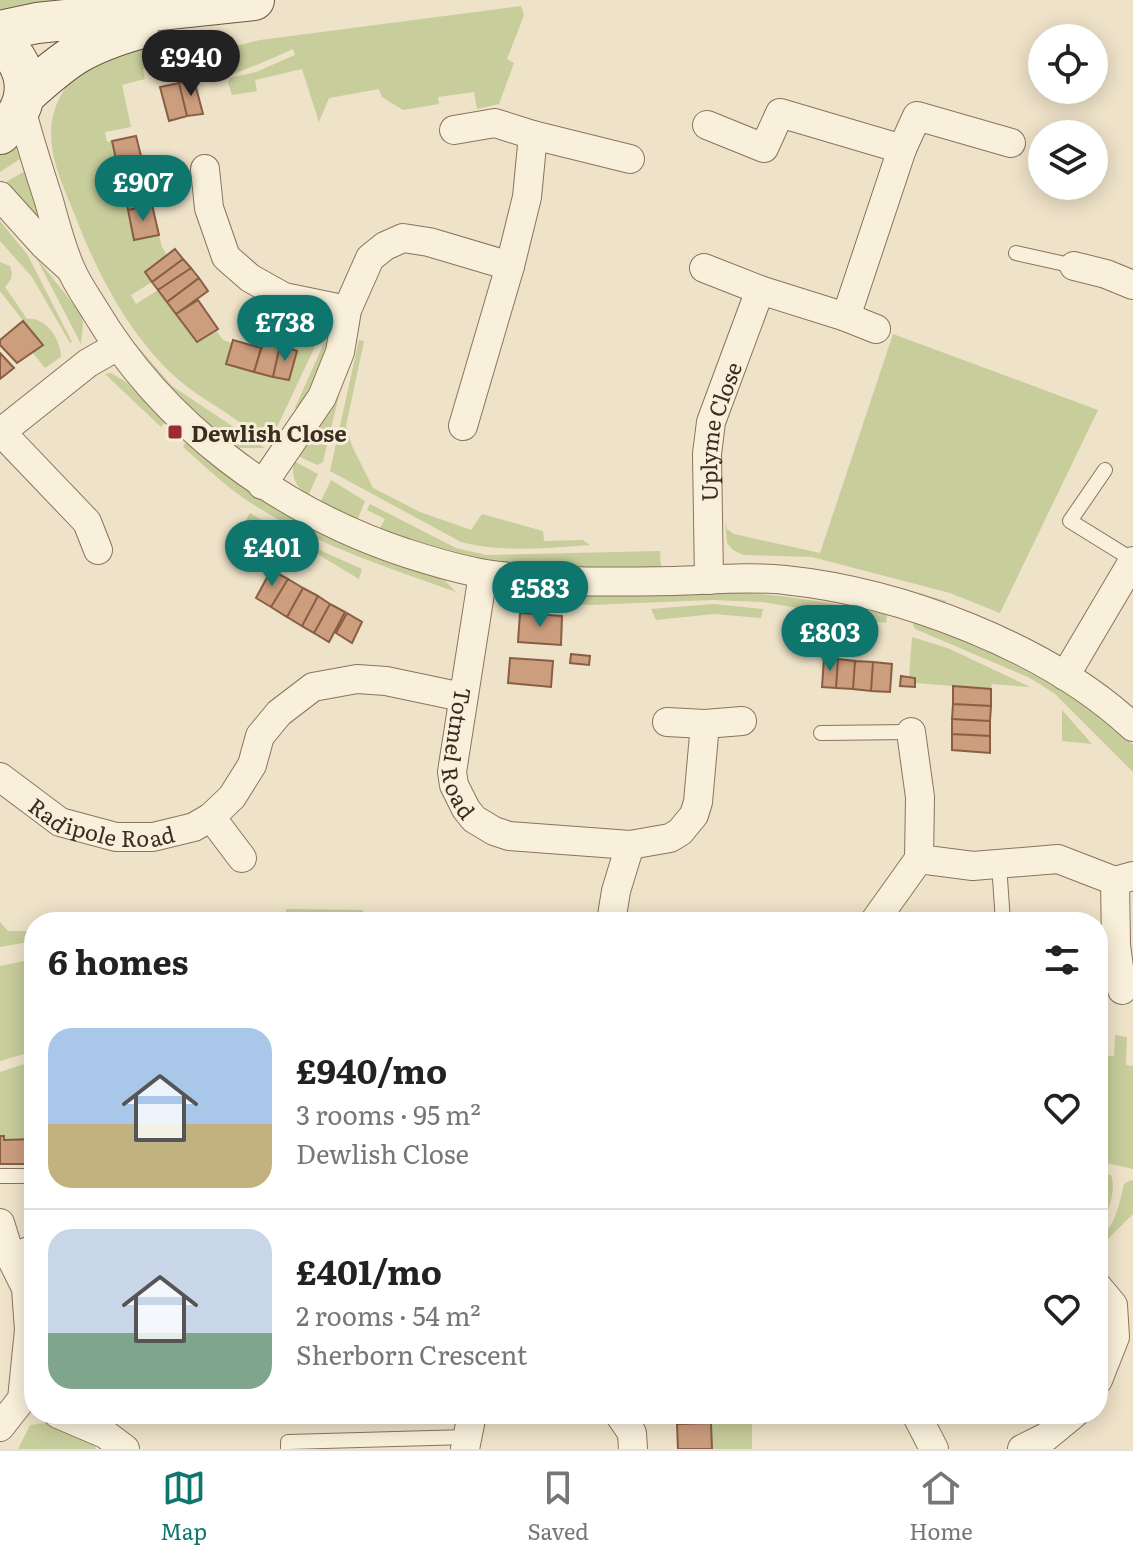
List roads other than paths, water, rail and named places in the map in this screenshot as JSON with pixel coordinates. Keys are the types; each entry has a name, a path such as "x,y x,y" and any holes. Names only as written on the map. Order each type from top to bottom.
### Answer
{"main road":[{"path":"0,31 37,23 240,2"},
{"path":"15,112 73,54 94,42 240,2"},
{"path":"0,41 21,66 25,82 15,112"}],"street":[{"path":"15,112 71,270 116,347 184,423 262,485 309,512 366,540 429,561 483,574 584,583 784,579 893,600 977,630 1065,676 1119,713 1133,727"},
{"path":"707,125 764,148 780,113 902,149"},
{"path":"846,317 902,149 917,116 1011,143"},
{"path":"454,130 495,123 630,159"},
{"path":"463,426 527,197 533,135"},
{"path":"205,169 209,208 226,257 250,278 284,297 347,310"},
{"path":"0,196 71,270"},
{"path":"262,485 322,397 340,352 347,310 370,258 385,246 403,238 429,242 510,266"},
{"path":"1074,266 1133,285"},
{"path":"704,268 876,329"},
{"name":"Uplyme Close","path":"709,580 707,454 711,422 760,290"},
{"path":"98,550 87,522 0,433 88,363 116,347"},
{"path":"1065,676 1133,561"},
{"name":"Totmel Road","path":"483,574 452,772 459,797 474,819 485,827 509,836 630,845 670,838 680,832 694,815 698,802 705,724"},
{"name":"Radipole Road","path":"0,777 60,822 116,837 153,837 194,827 211,817 232,797 252,765 260,736 279,713 313,687 357,679 386,681 462,697"},
{"path":"667,722 705,724 742,721"},
{"path":"881,912 919,859 920,797 911,732"},
{"name":"Radipole Road","path":"211,817 242,858"},
{"path":"613,912 630,845"},
{"path":"919,859 973,866 1058,859 1124,878 1116,945 1122,990"},
{"path":"0,1223 22,1254"},
{"path":"1108,1299 1113,1305 1115,1337 1108,1355"},
{"path":"0,1427 24,1406"},
{"path":"82,1424 105,1434 125,1449"},
{"path":"626,1424 632,1433 633,1449"},
{"path":"921,1424 934,1449"},
{"path":"1022,1449 1046,1437 1062,1424"}],"lane":[{"path":"1016,253 1074,266"},
{"path":"1105,470 1070,521 1133,561"},
{"path":"821,733 911,732"},
{"path":"999,864 1002,912"},
{"path":"0,1176 24,1176"},
{"path":"288,1449 288,1442 468,1433"}],"place":[{"name":"Dewlish Close","path":"175,432"}]}
